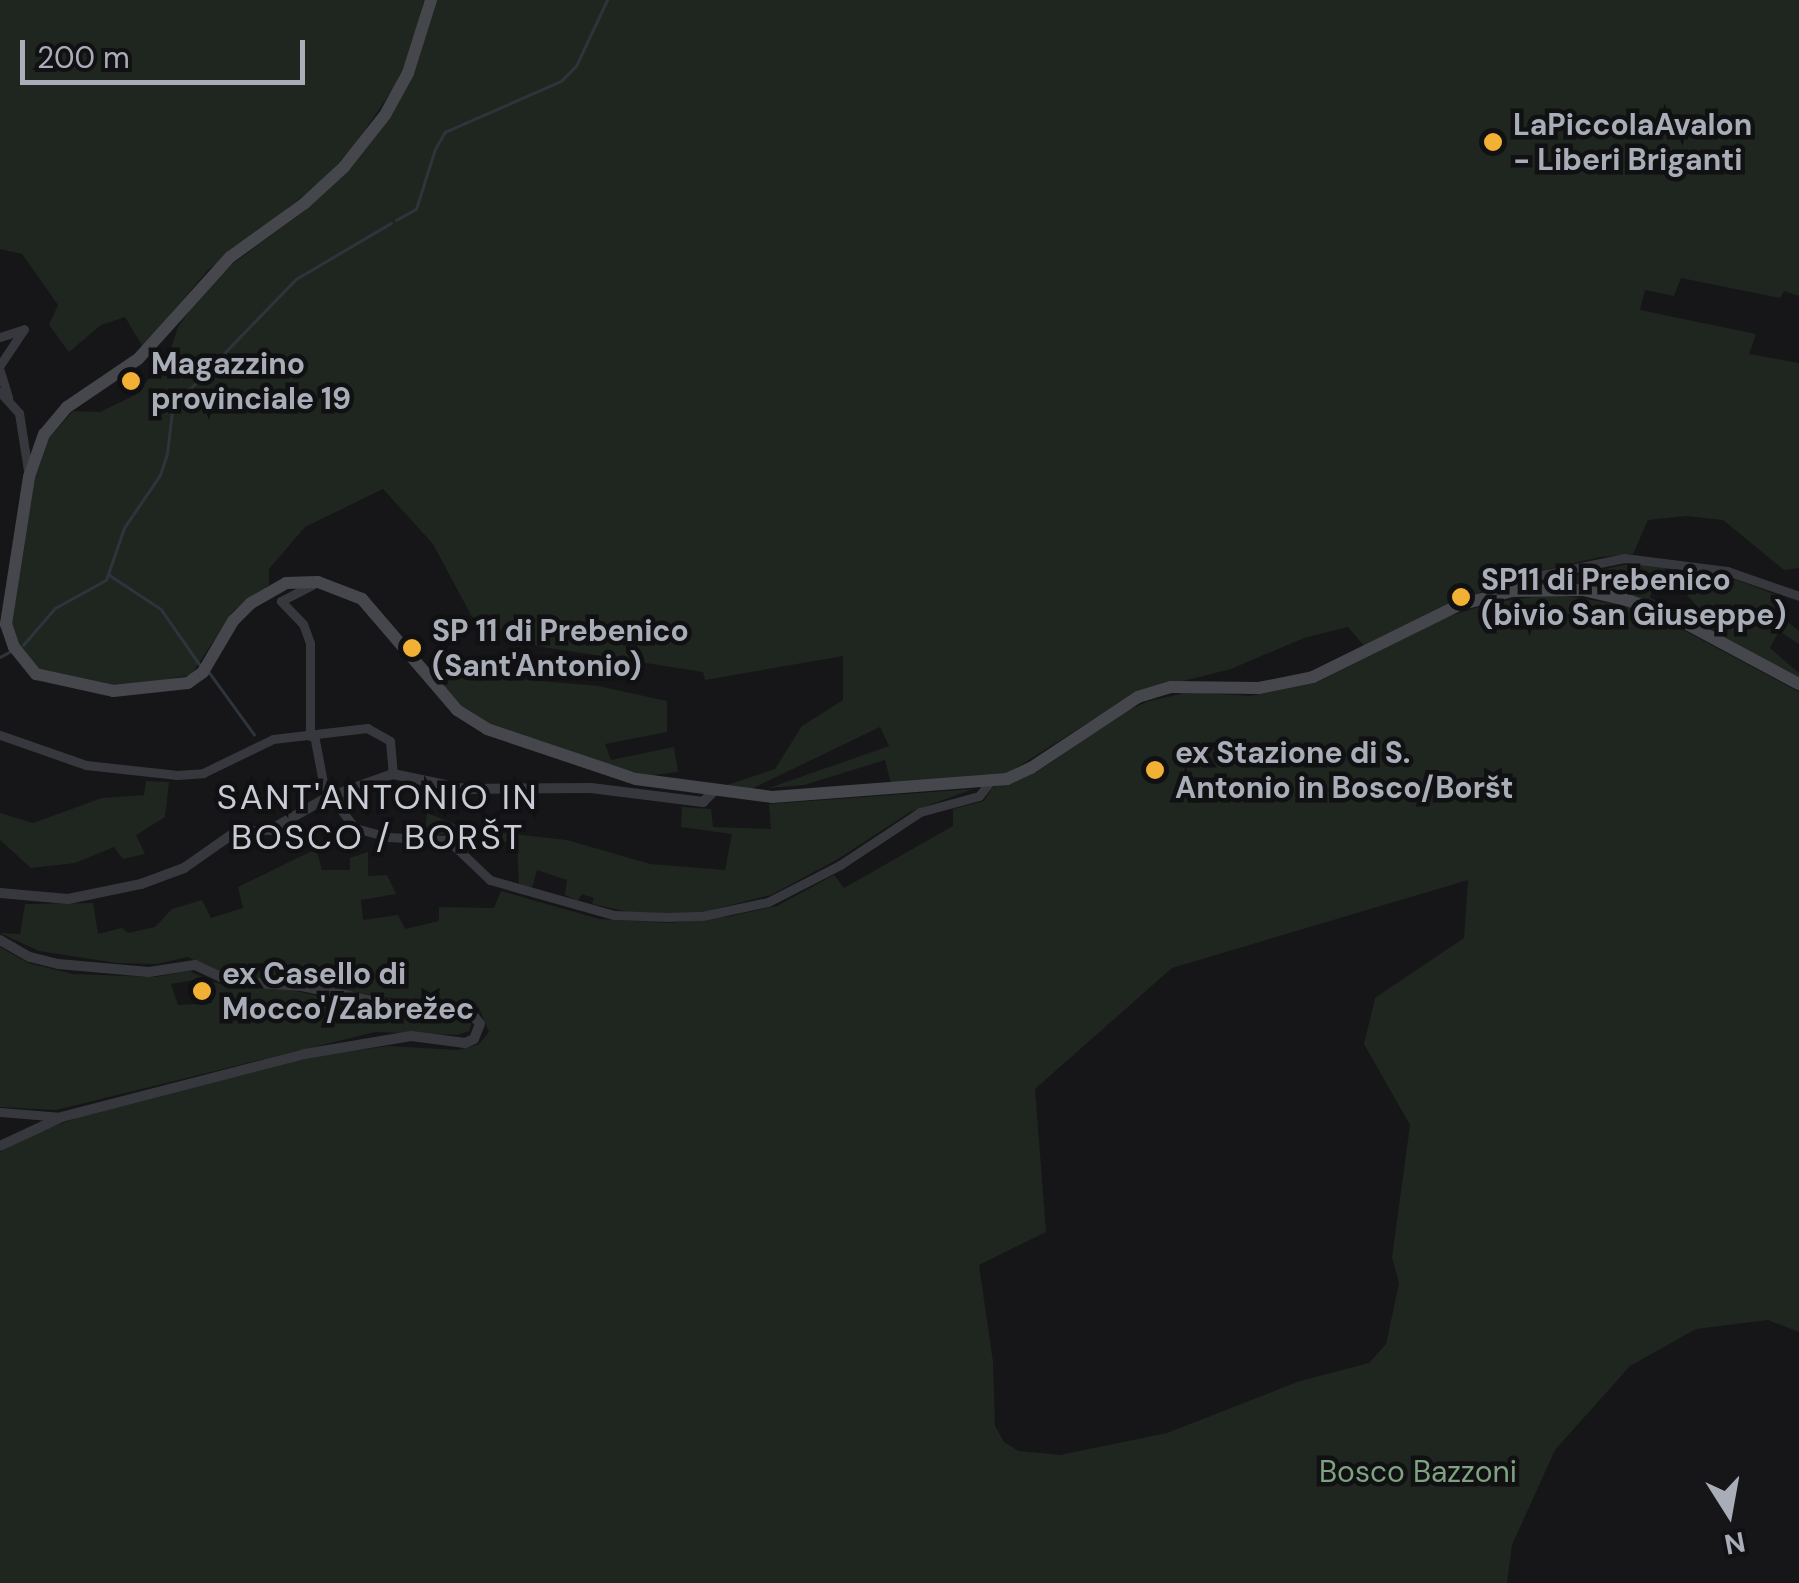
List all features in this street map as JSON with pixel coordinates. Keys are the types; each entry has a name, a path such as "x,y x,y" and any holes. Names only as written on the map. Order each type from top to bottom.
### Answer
{"main road":[{"path":"432,0 408,73 386,114 344,166 305,203 218,268 138,359 59,414 44,434 28,477 6,624 21,660 44,678 113,691 188,683 203,672 233,620 251,602 286,583 318,582 362,599 457,710 472,722 541,750 636,780 712,792 803,796 990,782 1031,768 1114,711 1153,691 1258,688 1314,677 1460,605 1512,592 1572,590 1630,601 1672,616 1799,684"}],"street":[{"path":"0,337 24,330 0,368 4,395 20,412 28,477"},
{"path":"1512,592 1522,579 1624,558 1761,579 1799,596"},
{"path":"318,582 281,601 303,624 310,643 312,736 332,796 356,828 388,837 442,838 490,880 614,915 715,914 768,902 840,864 920,812 979,796 990,782"},
{"path":"0,735 86,765 177,775 203,773 274,739 367,728 390,740 392,774"},
{"path":"0,893 68,898 141,884 184,868 234,833 270,830 332,796 392,774 465,789 602,788 703,802 710,800 712,792"},
{"path":"0,940 30,957 58,964 149,972 195,964 230,981 282,983 415,1010 467,1007 480,1024 474,1040 466,1043 411,1036 343,1046 62,1117 0,1146"},
{"path":"0,1112 62,1117"}],"green space":[{"path":"0,0 424,0 408,59 393,89 352,149 321,182 208,270 143,347 125,317 101,325 69,352 49,325 58,305 22,254 0,249"},
{"path":"437,0 1799,0 1799,296 1784,291 1780,298 1681,278 1674,296 1645,290 1640,310 1756,334 1749,354 1799,363 1799,568 1784,570 1723,520 1686,516 1648,520 1633,554 1600,557 1510,578 1366,648 1348,627 1304,638 1231,669 1135,693 1005,775 891,784 885,760 804,785 769,788 889,746 880,727 749,790 721,787 775,769 802,726 843,700 843,656 705,680 703,672 537,646 472,617 433,544 383,489 305,527 269,569 269,585 234,610 191,675 126,686 81,684 42,672 22,653 11,626 33,485 49,438 73,411 100,412 135,395 169,355 178,327 194,304 231,265 303,212 349,169 393,111 409,82"},
{"path":"1633,563 1737,580 1779,596 1774,611 1799,631 1799,644 1779,631 1770,648 1799,673 1799,680 1711,632 1711,621 1683,591 1654,581 1650,598 1692,614 1702,627 1607,589 1569,583 1527,586"},
{"name":"Bosco Bazzoni","path":"1554,594 1628,606 1659,617 1799,692 1799,1332 1768,1320 1696,1329 1630,1366 1555,1450 1512,1545 1507,1583 0,1583 0,1152 33,1134 77,1118 317,1056 389,1046 458,1050 479,1044 489,1032 479,1008 465,1001 436,1006 286,980 243,977 219,973 188,957 156,964 117,963 39,951 0,933 20,934 25,904 93,903 98,934 122,928 128,933 155,927 172,909 202,900 211,918 243,908 238,887 316,849 322,870 350,870 350,858 368,852 368,876 387,875 396,894 361,900 363,920 398,915 405,929 439,921 439,907 494,908 501,891 599,919 670,923 731,916 777,906 834,875 844,888 953,826 953,809 984,801 993,787 1037,772 1126,711 1149,701 1190,692 1250,696 1316,683 1444,618 1491,603","holes":["1468,880 1464,938 1375,998 1364,1044 1410,1125 1392,1257 1399,1283 1386,1344 1369,1363 1300,1381 1167,1433 1060,1455 1019,1451 1004,1442 995,1426 993,1362 979,1265 1046,1232 1035,1089 1172,968"]},
{"path":"467,661 463,670 476,675 598,686 667,701 667,732 605,744 611,760 674,747 678,772 646,776 496,728 462,706 443,686"},
{"path":"146,781 169,782 165,817 136,835 145,854 123,859 114,847 75,863 31,868 0,840 0,813 33,823 102,798 144,795"},
{"path":"973,789 910,812 838,859 771,895 707,911 672,914 629,912 592,904 594,898 582,894 578,901 565,895 567,880 537,870 532,888 519,885 517,843 425,832 427,813 467,829 567,840 650,864 725,870 732,834 681,827 682,807 711,809 713,827 771,829 769,804"},
{"path":"0,947 28,963 73,974 155,977 190,971 204,978 171,984 178,1005 212,1003 211,981 233,988 282,988 401,1014 454,1013 468,1018 471,1024 469,1031 457,1035 375,1032 56,1110 0,1107"}],"waterway":[{"path":"396,220 416,209 435,149 445,132 561,81 576,66 607,0"},
{"path":"23,645 55,608 106,580 124,528 160,475 167,454 172,411 181,398 296,279 391,223"},
{"path":"108,574 161,609 200,665"},
{"path":"0,657 11,651"},
{"path":"209,672 254,734"}],"place":[{"name":"LaPiccolaAvalon - Liberi Briganti","path":"1493,142"},
{"name":"Magazzino provinciale 19","path":"131,381"},
{"name":"SP11 di Prebenico (bivio San Giuseppe)","path":"1461,597"},
{"name":"SP 11 di Prebenico (Sant'Antonio)","path":"412,648"},
{"name":"ex Stazione di S. Antonio in Bosco/Boršt","path":"1155,770"},
{"name":"ex Casello di Mocco'/Zabrežec","path":"202,991"}],"district":[{"name":"SANT'ANTONIO IN BOSCO / BORŠT","path":"378,817"}]}
